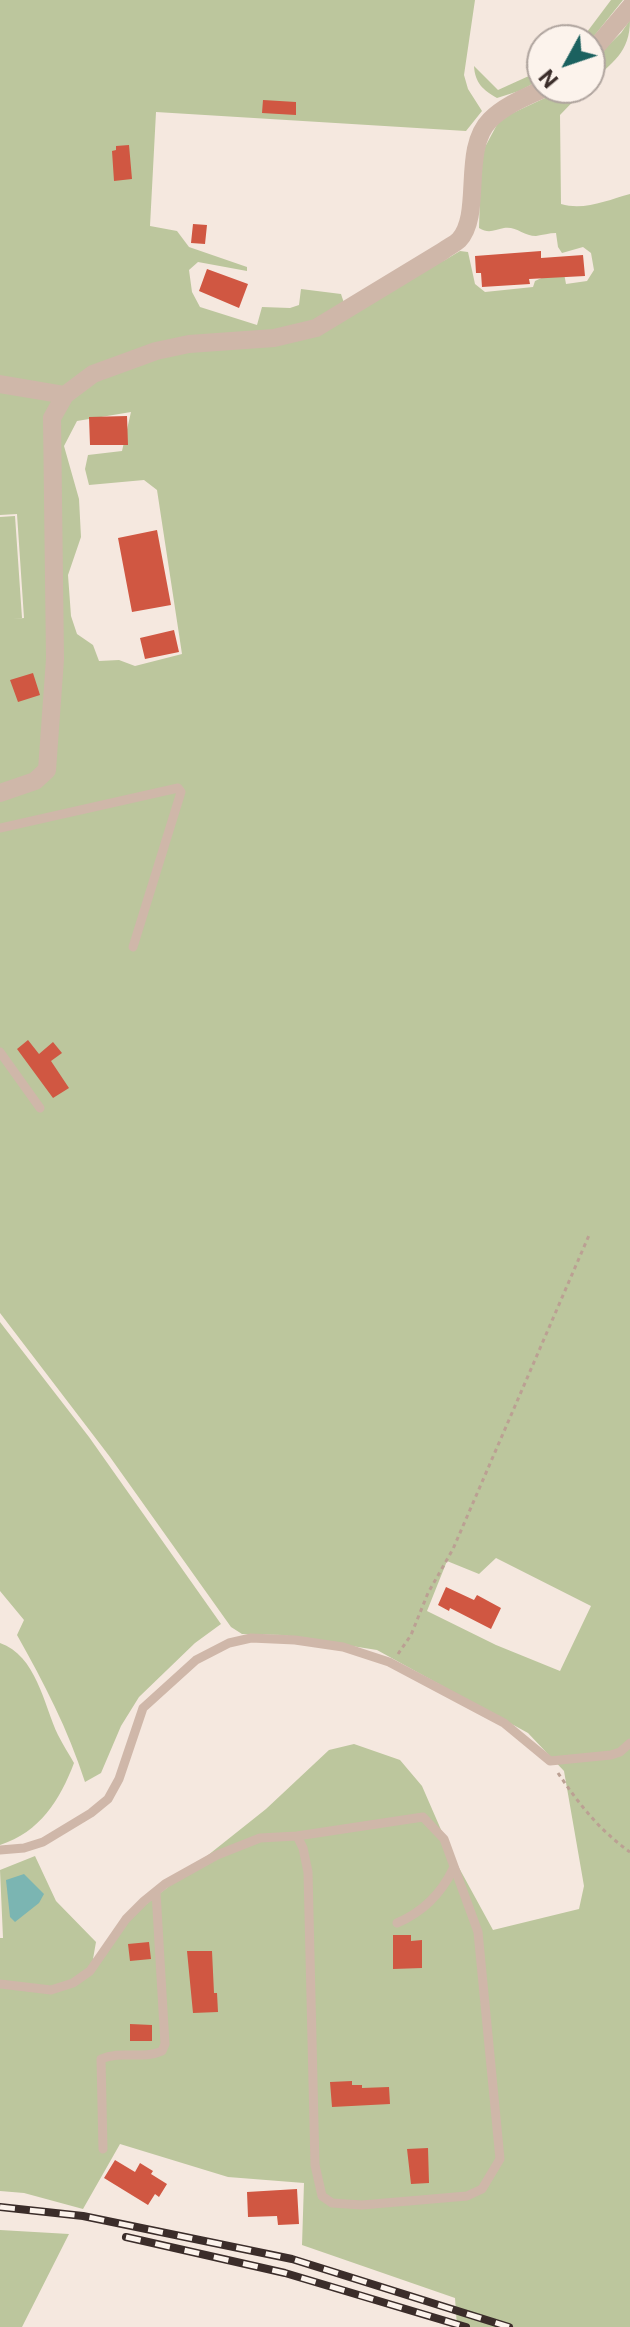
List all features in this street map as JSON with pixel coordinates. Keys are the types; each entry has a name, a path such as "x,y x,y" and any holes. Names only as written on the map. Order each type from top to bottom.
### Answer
{"street":[{"path":"606,35 630,7"},
{"path":"0,793 35,781 47,770 55,659 52,418 65,395 93,374 156,351 189,344 274,338 316,328 443,251 459,240 467,226 476,145 488,121 526,97"},
{"path":"0,384 65,395"}],"lane":[{"path":"0,828 178,788 181,792 133,947"},
{"path":"0,1052 40,1108"},
{"path":"0,1850 24,1848 43,1842 108,1799 119,1779 143,1708 196,1660 215,1648 251,1638 343,1647 389,1662 504,1723 550,1761 611,1755 630,1743"},
{"path":"0,1984 51,1990 73,1983 90,1971 126,1919 156,1892 217,1855 260,1838 297,1836 423,1817 444,1839 478,1932 500,2159 482,2189 467,2196 362,2205 332,2203 322,2196 315,2165 308,1872 297,1836"},
{"path":"397,1923 428,1904 443,1889 453,1869"},
{"path":"103,2149 101,2059 116,2054 155,2055 162,2051 165,2044 156,1892"}],"path":[{"path":"389,1662 402,1650 428,1593 453,1549 590,1233"},
{"path":"550,1761 579,1804 606,1835 630,1852"}],"green space":[{"path":"0,0 475,0 464,75 468,89 482,111 466,131 156,112 150,226 177,231 189,247 247,267 247,271 198,262 189,270 192,292 200,307 257,325 262,307 290,308 299,305 301,289 341,294 344,303 460,251 468,252 475,284 485,292 533,287 535,281 563,268 566,284 587,281 594,270 591,253 583,247 562,253 556,233 536,236 508,228 489,231 479,228 481,164 485,147 500,119 532,104 571,104 560,115 561,204 587,205 630,194 630,2327 457,2327 455,2298 302,2245 304,2183 228,2177 120,2144 83,2209 24,2193 0,2191 0,1938 3,1938 0,1870 35,1856 56,1901 96,1942 93,1959 108,1950 129,1918 266,1809 329,1750 354,1744 400,1760 422,1786 452,1855 493,1930 579,1909 584,1886 564,1771 528,1733 377,1650 282,1635 242,1634 231,1627 110,1457 0,1313 0,517 15,516 22,618 13,619 24,618 17,514 0,515","holes":["131,412 122,451 88,455 85,469 89,485 144,480 157,490 182,654 135,666 119,660 99,661 93,645 77,634 71,616 68,575 81,537 79,499 64,446 77,421","496,1558 591,1606 560,1671 496,1645 427,1611 447,1561 479,1574"]},
{"path":"611,0 623,0 604,24 593,24"},
{"path":"630,20 627,41 606,69 606,48"},
{"path":"474,66 498,90 526,77 526,87 497,98 476,77"},
{"path":"0,1322 89,1437 221,1624 195,1643 139,1697 121,1726 101,1773 85,1782 55,1707 17,1635 24,1620 0,1591"},
{"path":"0,1643 12,1649 30,1669 58,1735 74,1763 47,1813 26,1832 0,1845"},
{"path":"0,2230 69,2234 22,2327 0,2327"}],"water":[{"path":"24,1874 44,1894 39,1903 15,1922 10,1917 6,1880"}],"building":[{"path":"263,100 296,102 296,115 262,113"},
{"path":"129,145 132,179 114,181 112,151 116,150 116,146"},
{"path":"193,224 207,225 205,244 191,243"},
{"path":"541,251 541,258 583,255 585,276 529,279 530,284 482,287 481,273 476,273 475,256"},
{"path":"207,269 248,284 239,308 199,291"},
{"path":"127,416 128,445 90,445 89,417"},
{"path":"157,530 171,605 132,612 118,538"},
{"path":"174,630 179,652 145,659 140,638"},
{"path":"33,673 40,695 18,702 10,680"},
{"path":"28,1040 39,1054 53,1042 62,1053 51,1061 69,1088 53,1098 17,1049"},
{"path":"446,1587 474,1600 477,1595 501,1608 491,1629 438,1605"},
{"path":"393,1935 411,1935 411,1941 422,1940 422,1968 393,1969"},
{"path":"149,1942 151,1959 130,1961 128,1944"},
{"path":"187,1951 212,1951 218,2012 193,2013"},
{"path":"130,2024 152,2025 152,2041 130,2041"},
{"path":"352,2081 352,2085 362,2085 362,2088 389,2087 390,2104 332,2107 330,2082"},
{"path":"428,2148 429,2183 411,2184 407,2149"},
{"path":"115,2160 135,2172 140,2163 153,2171 151,2174 167,2184 159,2197 155,2194 148,2205 104,2178"},
{"path":"297,2189 299,2224 278,2225 277,2216 248,2217 247,2192"}],"railway":[{"path":"0,2207 83,2216 292,2259 509,2327"},
{"path":"126,2237 285,2273 466,2327"}]}
